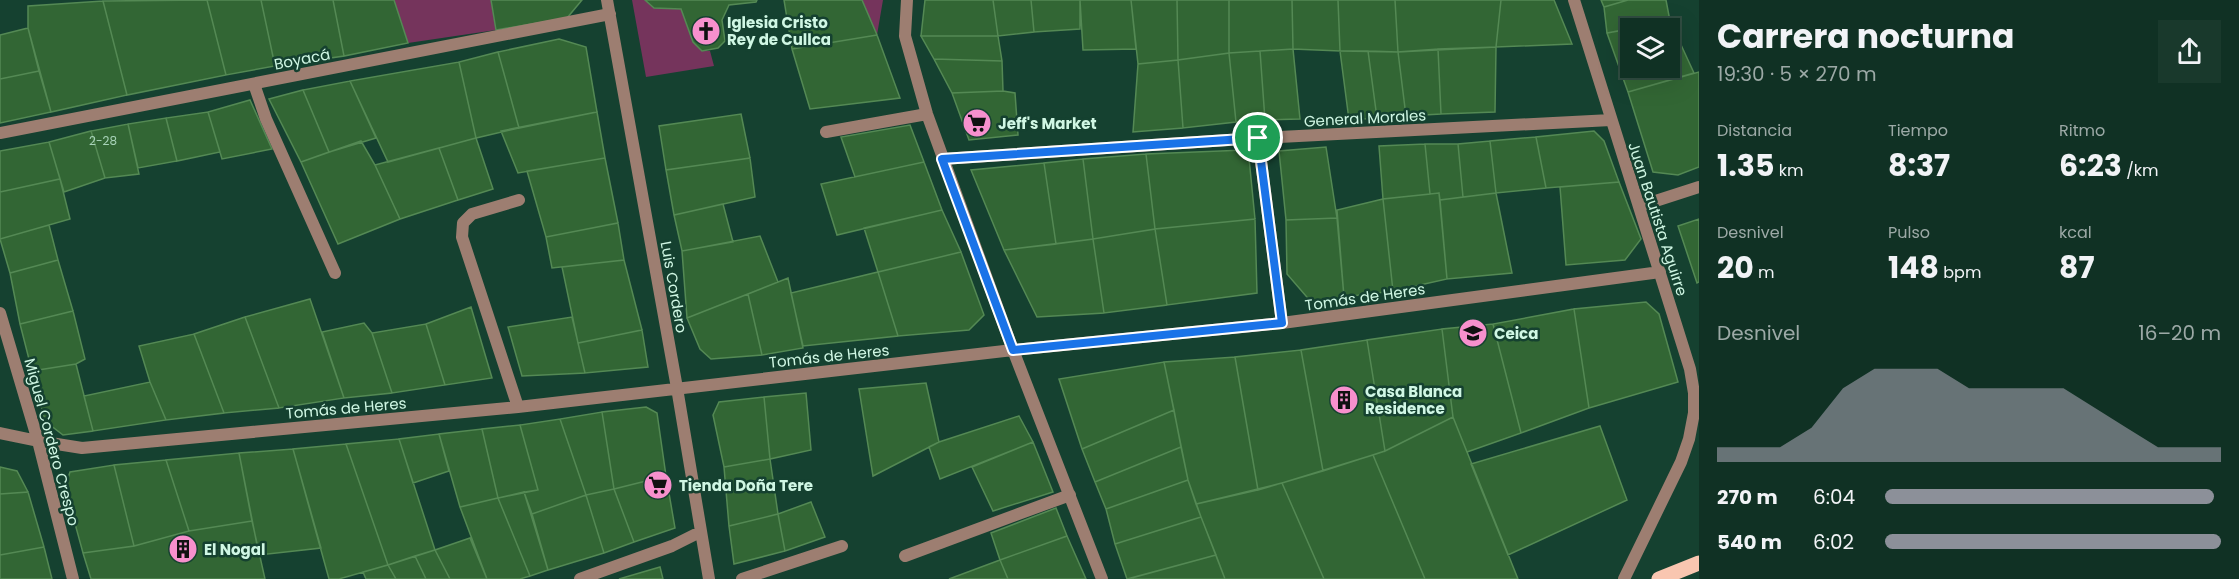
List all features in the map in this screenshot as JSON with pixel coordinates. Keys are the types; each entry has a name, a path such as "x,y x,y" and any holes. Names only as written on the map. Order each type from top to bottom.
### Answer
{"main road":[{"path":"1659,579 1699,563"}],"street":[{"name":"Luis Cordero","path":"607,0 709,579"},
{"path":"907,0 905,36 942,159 1102,579"},
{"name":"Juan Bautista Aguirre","path":"1574,0 1690,369 1694,393 1694,413 1689,439 1681,462 1624,579"},
{"name":"Boyacá","path":"0,134 610,14"},
{"path":"254,84 266,119 335,273"},
{"path":"826,132 927,114"},
{"name":"General Morales","path":"942,159 1258,138 1611,120"},
{"path":"1258,138 1282,323"},
{"path":"1640,206 1699,187"},
{"path":"519,200 472,214 463,223 462,237 519,407"},
{"name":"Tomás de Heres","path":"0,433 82,448 519,407 1013,350 1282,323 1660,272"},
{"name":"Miguel Cordero Crespo","path":"0,313 38,441 73,579"},
{"path":"905,556 1070,495"},
{"path":"580,579 672,546 700,532"},
{"path":"742,579 842,546"}],"shaded area":[{"path":"394,0 491,0 496,30 408,43"},
{"path":"632,0 645,0 654,8 681,9 693,42 702,51 710,51 714,66 646,77"},
{"path":"862,0 883,0 877,35"}],"building":[{"path":"207,0 261,0 275,66 226,75"},
{"path":"207,0 226,75 127,95 103,1"},
{"path":"261,0 333,0 344,56 275,66"},
{"path":"333,0 394,0 408,43 344,56"},
{"path":"491,0 582,0 567,18 496,30"},
{"name":"Iglesia Cristo Rey de Cullca","path":"645,0 757,0 729,5 722,20 725,41 718,48 702,51 693,42 681,9 654,8"},
{"path":"784,0 862,0 877,35 792,49"},
{"path":"925,0 993,0 998,36 921,36"},
{"path":"993,0 1031,0 1034,32 998,36"},
{"path":"1031,0 1080,0 1080,29 1034,32"},
{"path":"1080,0 1131,0 1136,49 1083,50"},
{"path":"1131,0 1177,0 1178,60 1138,64"},
{"path":"1177,0 1229,0 1229,53 1178,60"},
{"path":"1229,0 1292,0 1293,49 1229,53"},
{"path":"1292,0 1338,0 1340,51 1293,49"},
{"path":"1338,0 1395,0 1398,52 1340,51"},
{"path":"1395,0 1501,0 1496,47 1398,52"},
{"path":"1501,0 1554,0 1572,44 1496,47"},
{"path":"1601,0 1628,0 1604,7"},
{"path":"1628,0 1666,0 1669,18 1620,18 1620,31 1607,33 1604,7"},
{"path":"103,1 127,95 51,112 28,28 28,6"},
{"path":"28,28 39,71 0,79 0,35"},
{"path":"1620,31 1620,70 1607,33"},
{"path":"877,35 900,98 810,109 792,49"},
{"path":"921,36 998,36 1002,61 934,59"},
{"path":"559,39 586,47 597,112 519,128 498,52"},
{"path":"1680,43 1694,73 1680,77"},
{"path":"1496,47 1495,112 1441,114 1438,49"},
{"path":"1293,49 1300,119 1265,120 1260,51"},
{"path":"1438,49 1441,114 1406,116 1398,52"},
{"path":"1260,51 1265,120 1236,122 1229,53"},
{"path":"1340,51 1368,51 1377,118 1349,120"},
{"path":"1368,51 1398,52 1406,116 1377,118"},
{"path":"498,52 519,128 476,138 459,62"},
{"path":"1229,53 1236,122 1183,128 1178,60"},
{"path":"934,59 1002,61 1003,91 952,93"},
{"path":"1178,60 1183,128 1133,132 1138,64"},
{"path":"459,62 476,138 388,162 350,81"},
{"path":"39,71 51,112 0,123 0,79"},
{"path":"1699,72 1699,167 1678,175 1653,172 1628,92"},
{"path":"1623,78 1677,78 1628,92"},
{"path":"350,81 376,138 329,152 303,90"},
{"path":"303,90 329,152 301,162 269,99"},
{"path":"1003,91 1015,93 1018,135 969,140 952,93"},
{"path":"250,100 272,149 222,159 208,112"},
{"path":"208,112 220,152 177,161 166,118"},
{"path":"597,112 605,158 518,173 501,131"},
{"path":"741,114 750,158 666,170 659,126"},
{"path":"166,118 177,161 138,168 128,124"},
{"path":"128,124 139,174 105,178 91,131"},
{"path":"910,125 924,162 855,177 841,137"},
{"path":"91,131 105,178 64,192 49,142"},
{"path":"1594,131 1604,141 1619,182 1546,188 1536,137"},
{"path":"1536,137 1546,188 1496,193 1490,141"},
{"path":"476,138 493,189 458,200 439,148"},
{"path":"361,141 400,219 338,244 301,162"},
{"path":"1490,141 1496,193 1463,197 1458,144"},
{"path":"49,142 60,179 0,192 0,151"},
{"path":"1425,144 1430,194 1383,199 1379,146"},
{"path":"1425,144 1458,144 1463,197 1440,200 1439,193 1430,194"},
{"path":"1326,147 1337,218 1286,220 1279,151"},
{"path":"439,148 458,200 400,219 375,165"},
{"path":"1245,150 1249,158 1255,219 1155,229 1146,154"},
{"path":"1146,154 1155,229 1093,239 1083,159"},
{"path":"605,158 618,223 546,237 527,171"},
{"path":"750,158 755,197 674,215 666,170"},
{"path":"1083,159 1093,239 1056,244 1044,163"},
{"path":"924,162 942,210 837,235 821,184"},
{"path":"1044,163 1056,244 1004,250 971,170"},
{"path":"60,179 70,219 0,239 0,192"},
{"path":"1619,182 1641,239 1625,260 1566,265 1560,187"},
{"path":"1439,193 1447,279 1393,291 1383,199"},
{"path":"1496,193 1512,273 1447,279 1440,200"},
{"path":"1383,199 1393,291 1344,297 1337,210"},
{"path":"723,204 733,242 682,251 674,215"},
{"path":"942,210 961,252 878,272 864,228"},
{"path":"1337,218 1344,297 1312,303 1287,274 1286,220"},
{"path":"1255,219 1257,293 1167,305 1155,229"},
{"path":"1699,219 1699,282 1697,283 1678,226"},
{"path":"618,223 624,260 552,268 546,237"},
{"path":"49,225 58,260 10,273 0,239"},
{"path":"1155,229 1167,305 1104,313 1093,239"},
{"path":"760,236 778,282 687,318 682,251"},
{"path":"1093,239 1104,313 1037,317 1004,250"},
{"path":"961,252 984,315 969,330 898,336 878,272"},
{"path":"58,260 73,311 20,324 10,273"},
{"path":"624,260 642,330 578,343 562,267"},
{"path":"878,272 898,336 803,346 791,293"},
{"path":"788,278 803,348 762,355 748,294"},
{"path":"748,294 762,355 711,359 700,349 687,318"},
{"path":"310,299 344,398 279,408 245,317"},
{"path":"1646,302 1659,314 1678,382 1589,408 1574,309"},
{"path":"471,307 492,378 445,385 426,324"},
{"path":"1574,309 1589,408 1521,433 1493,324"},
{"path":"73,311 85,359 76,364 32,371 20,324"},
{"path":"245,317 279,408 224,413 194,334"},
{"path":"572,317 585,373 522,376 508,327"},
{"path":"364,323 372,333 392,393 344,398 322,332"},
{"path":"426,324 445,385 392,393 372,333"},
{"path":"1493,324 1521,433 1467,452 1453,417 1442,329"},
{"path":"1442,329 1453,417 1385,451 1367,340"},
{"path":"642,330 648,367 585,373 578,343"},
{"path":"194,334 224,413 166,420 150,382 139,346"},
{"name":"Casa Blanca Residence","path":"1367,340 1385,451 1323,471 1301,350"},
{"path":"1301,350 1323,471 1258,490 1235,357"},
{"path":"1235,357 1258,490 1196,504 1188,480 1164,362"},
{"path":"1164,362 1174,410 1082,449 1059,379"},
{"path":"76,364 93,431 63,435 45,421 32,371"},
{"path":"150,382 166,420 93,431 84,396"},
{"path":"926,383 939,442 873,476 859,389"},
{"path":"806,393 811,450 770,459 764,397"},
{"path":"764,397 770,459 724,467 713,415 719,402"},
{"path":"646,407 657,413 666,476 614,489 602,412"},
{"path":"1174,410 1181,447 1095,482 1082,449"},
{"path":"602,412 614,489 586,495 560,419"},
{"path":"1019,416 1033,442 940,479 929,447"},
{"path":"1453,417 1518,579 1425,579 1373,455"},
{"path":"560,419 586,495 532,514 524,492 538,490 520,425"},
{"path":"520,425 538,490 498,498 482,429"},
{"path":"1600,426 1627,500 1508,555 1471,464"},
{"path":"482,429 498,498 460,507 439,434"},
{"path":"439,434 449,471 413,483 399,439"},
{"path":"399,439 435,550 388,565 346,444"},
{"path":"1033,442 1053,492 993,511 972,467"},
{"path":"346,444 388,565 339,579 329,579 293,449"},
{"path":"1181,447 1188,480 1106,509 1095,482"},
{"path":"293,449 321,548 259,555 239,453"},
{"path":"239,453 252,521 189,531 166,460"},
{"path":"1373,455 1425,579 1324,579 1282,483"},
{"path":"770,459 778,514 729,526 724,467"},
{"path":"166,460 189,531 134,546 114,465"},
{"path":"114,465 134,546 83,553 65,487 70,472"},
{"path":"0,467 17,471 28,492 0,494"},
{"path":"666,476 675,528 634,542 614,489"},
{"path":"1188,480 1201,517 1115,544 1106,509"},
{"path":"1282,483 1324,579 1225,579 1196,504"},
{"path":"614,489 634,542 604,553 586,495"},
{"path":"28,492 44,547 0,555 0,494"},
{"path":"524,492 548,570 530,576 498,498"},
{"path":"586,495 604,553 548,570 532,514"},
{"path":"498,498 530,576 520,579 487,579 460,507"},
{"path":"811,502 825,537 785,551 778,514"},
{"path":"1056,508 1067,536 1000,560 991,533"},
{"path":"778,514 785,551 734,564 729,526"},
{"path":"1201,517 1216,555 1127,579 1115,544"},
{"name":"El Nogal","path":"252,521 265,579 91,579 83,553 134,546 189,531"},
{"path":"1067,536 1086,579 1008,579 1000,560"},
{"path":"470,538 487,579 450,579 435,550"},
{"path":"44,547 52,579 0,579 0,555"},
{"path":"435,550 450,579 426,579 415,556"},
{"path":"1216,555 1225,579 1128,579"},
{"path":"415,556 426,579 396,579 388,565"},
{"path":"1000,560 1008,579 949,579"},
{"path":"388,565 396,579 366,579 363,572"},
{"path":"660,567 663,579 619,579"}],"place":[{"name":"Iglesia Cristo Rey de Cullca","path":"706,31"},
{"name":"Jeff's Market","path":"977,123"},
{"name":"Ceica","path":"1473,333"},
{"name":"Casa Blanca Residence","path":"1344,400"},
{"name":"Tienda Doña Tere","path":"658,485"},
{"name":"El Nogal","path":"183,549"}],"route":[{"path":"1258,138 1282,323 1013,350 942,159 1258,138"}]}
